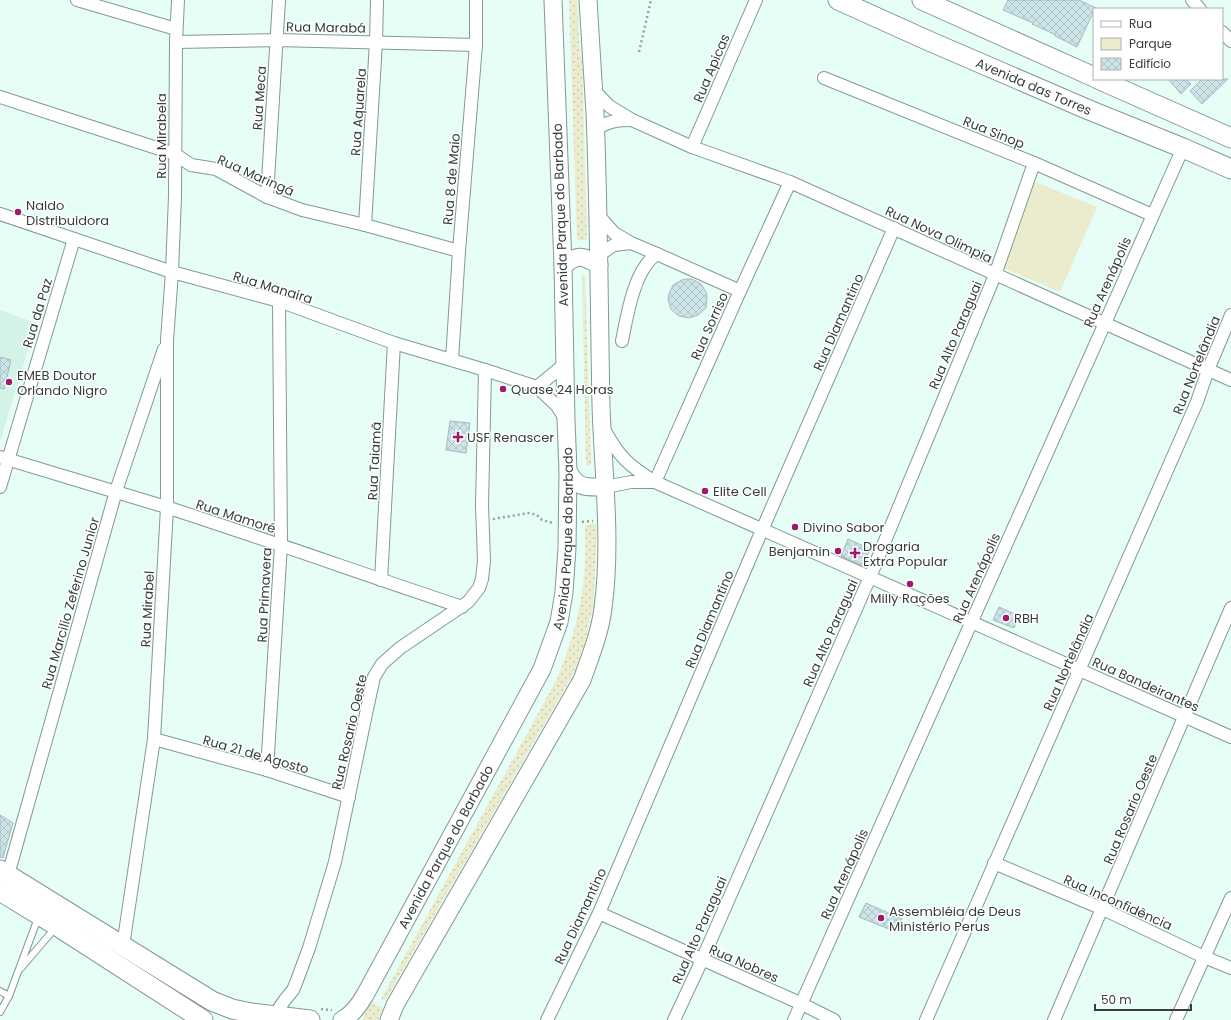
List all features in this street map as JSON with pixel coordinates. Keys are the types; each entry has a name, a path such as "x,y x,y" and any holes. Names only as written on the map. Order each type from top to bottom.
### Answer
{"main road":[{"name":"Avenida Parque do Barbado","path":"339,1014 350,1014 358,1007 365,995 542,669 559,622 564,592 567,548 577,525 568,471 563,266 553,0"},
{"path":"389,1020 395,1005 438,929 582,680 591,655 603,610 607,571 607,521 602,427 595,130 588,0"},
{"name":"Avenida das Torres","path":"838,0 1089,110 1227,166"},
{"path":"922,0 1093,77"},
{"path":"1100,80 1231,138"},
{"path":"563,266 577,257 599,260"},
{"path":"568,471 573,481 578,484 604,487"},
{"path":"3,879 39,915 203,1020"},
{"path":"3,879 123,946 212,1001 232,1009 274,1018 312,1015"}],"street":[{"path":"77,0 176,29"},
{"name":"Rua Mirabela","path":"172,272 175,196 176,29 178,0"},
{"name":"Rua Meca","path":"267,197 279,0"},
{"name":"Rua Aquarela","path":"365,225 378,0"},
{"name":"Rua 8 de Maio","path":"452,360 459,251 476,45 476,0"},
{"name":"Rua Apicas","path":"692,147 756,0"},
{"path":"1192,0 1199,8"},
{"path":"1223,33 1231,41"},
{"name":"Rua Marabá","path":"176,42 277,40 476,45"},
{"name":"Rua Sinop","path":"824,78 1034,163 1152,215"},
{"name":"Rua Nova Olimpia","path":"593,89 609,106 632,120 692,147 790,182 1231,380"},
{"name":"Rua Maringá","path":"0,97 175,154 191,165 216,169 267,197 302,210 365,225 459,251"},
{"name":"Rua Nova Olimpia","path":"595,130 610,122 632,120"},
{"name":"Rua Arenápolis","path":"794,1020 1182,148"},
{"name":"Rua Alto Paraguai","path":"674,1020 702,960 870,577 995,275 1034,163"},
{"name":"Rua Sorriso","path":"655,482 790,182"},
{"name":"Rua Manaira","path":"0,214 172,272 278,301 394,343 486,370 537,387 557,406 566,420"},
{"path":"598,215 610,230 631,243 740,291"},
{"name":"Rua Diamantino","path":"547,1020 599,914 762,530 894,228"},
{"name":"Rua da Paz","path":"0,487 4,458 74,239"},
{"path":"599,260 614,245 631,243"},
{"path":"622,341 628,308 636,284 650,258 657,254"},
{"name":"Rua Mirabel","path":"123,946 154,739 167,508 167,340 172,272"},
{"name":"Rua Primavera","path":"267,770 281,545 278,301"},
{"name":"Rua Nortelândia","path":"926,1020 1197,402 1208,370 1231,315"},
{"name":"Rua Marcilio Zeferino Junior","path":"3,879 116,491 167,340"},
{"name":"Rua Taiamã","path":"381,580 394,343"},
{"path":"537,387 565,364"},
{"name":"Rua Rosario Oeste","path":"274,1018 284,1001 293,990 309,948 335,862 374,677 382,664 400,648 462,607 479,588 482,579 484,562 482,519 486,370"},
{"name":"Rua Bandeirantes","path":"602,427 622,458 633,468 655,482 1231,737"},
{"name":"Rua Mamoré","path":"4,458 116,491 281,545 462,607"},
{"name":"Rua Bandeirantes","path":"604,487 631,482 655,482"},
{"name":"Rua Rosario Oeste","path":"1054,1020 1103,909 1231,608"},
{"name":"Rua 21 de Agosto","path":"154,739 267,770 349,797"},
{"name":"Rua Inconfidência","path":"994,863 1103,909 1204,957 1231,968"},
{"path":"1176,1020 1231,898"},
{"name":"Rua Nobres","path":"599,914 802,1004 834,1020"}],"lane":[{"path":"0,1012 9,996 39,915"},
{"path":"19,970 57,926"},
{"path":"0,991 9,996"}],"path":[{"path":"639,52 651,0"},
{"path":"482,519 495,519 529,513 537,515 542,520 556,524 577,525 607,521"},
{"path":"577,525 582,515"},
{"path":"312,1015 333,1010 339,1014"}],"shaded area":[{"name":"EMEB Doutor Orlando Nigro","path":"0,310 36,323 0,442"}],"green space":[{"path":"569,0 577,0 580,56 582,57 587,240 577,240"},
{"path":"1033,181 1097,207 1060,292 1003,268"},
{"path":"582,274 585,277 591,461 591,464 587,466 586,464"},
{"path":"596,524 597,536 593,607 585,642 573,674 385,1001 381,999 557,679 571,640 583,589 585,525"},
{"path":"371,1002 383,1008 378,1020 362,1020"}],"building":[{"path":"1008,0 1079,0 1096,8 1093,8 1093,13 1077,47 1032,24 1033,23 1003,10"},
{"path":"1228,79 1202,104 1190,91 1201,80"},
{"path":"1169,80 1187,80 1191,84 1181,94"},
{"path":"687,279 692,279 701,284 707,297 706,308 698,315 689,318 679,316 675,313 671,309 668,299 673,285"},
{"path":"0,357 11,360 4,389 0,388"},
{"name":"USF Renascer","path":"450,421 470,423 466,453 446,450"},
{"name":"Drogaria Extra Popular","path":"848,539 870,549 863,566 841,556"},
{"name":"RBH","path":"999,607 1019,616 1014,628 993,620"},
{"path":"0,815 13,823 3,858 0,857"},
{"name":"Assembléia de Deus Ministério Perus","path":"866,903 902,919 896,932 859,917"}],"place":[{"name":"Naldo Distribuidora","path":"18,212"},
{"name":"EMEB Doutor Orlando Nigro","path":"9,382"},
{"name":"Quase 24 Horas","path":"503,389"},
{"name":"USF Renascer","path":"458,437"},
{"name":"Elite Cell","path":"705,491"},
{"name":"Divino Sabor","path":"795,527"},
{"name":"Benjamin","path":"838,551"},
{"name":"Drogaria Extra Popular","path":"855,553"},
{"name":"Milly Rações","path":"910,584"},
{"name":"RBH","path":"1006,618"},
{"name":"Assembléia de Deus Ministério Perus","path":"881,918"}]}
